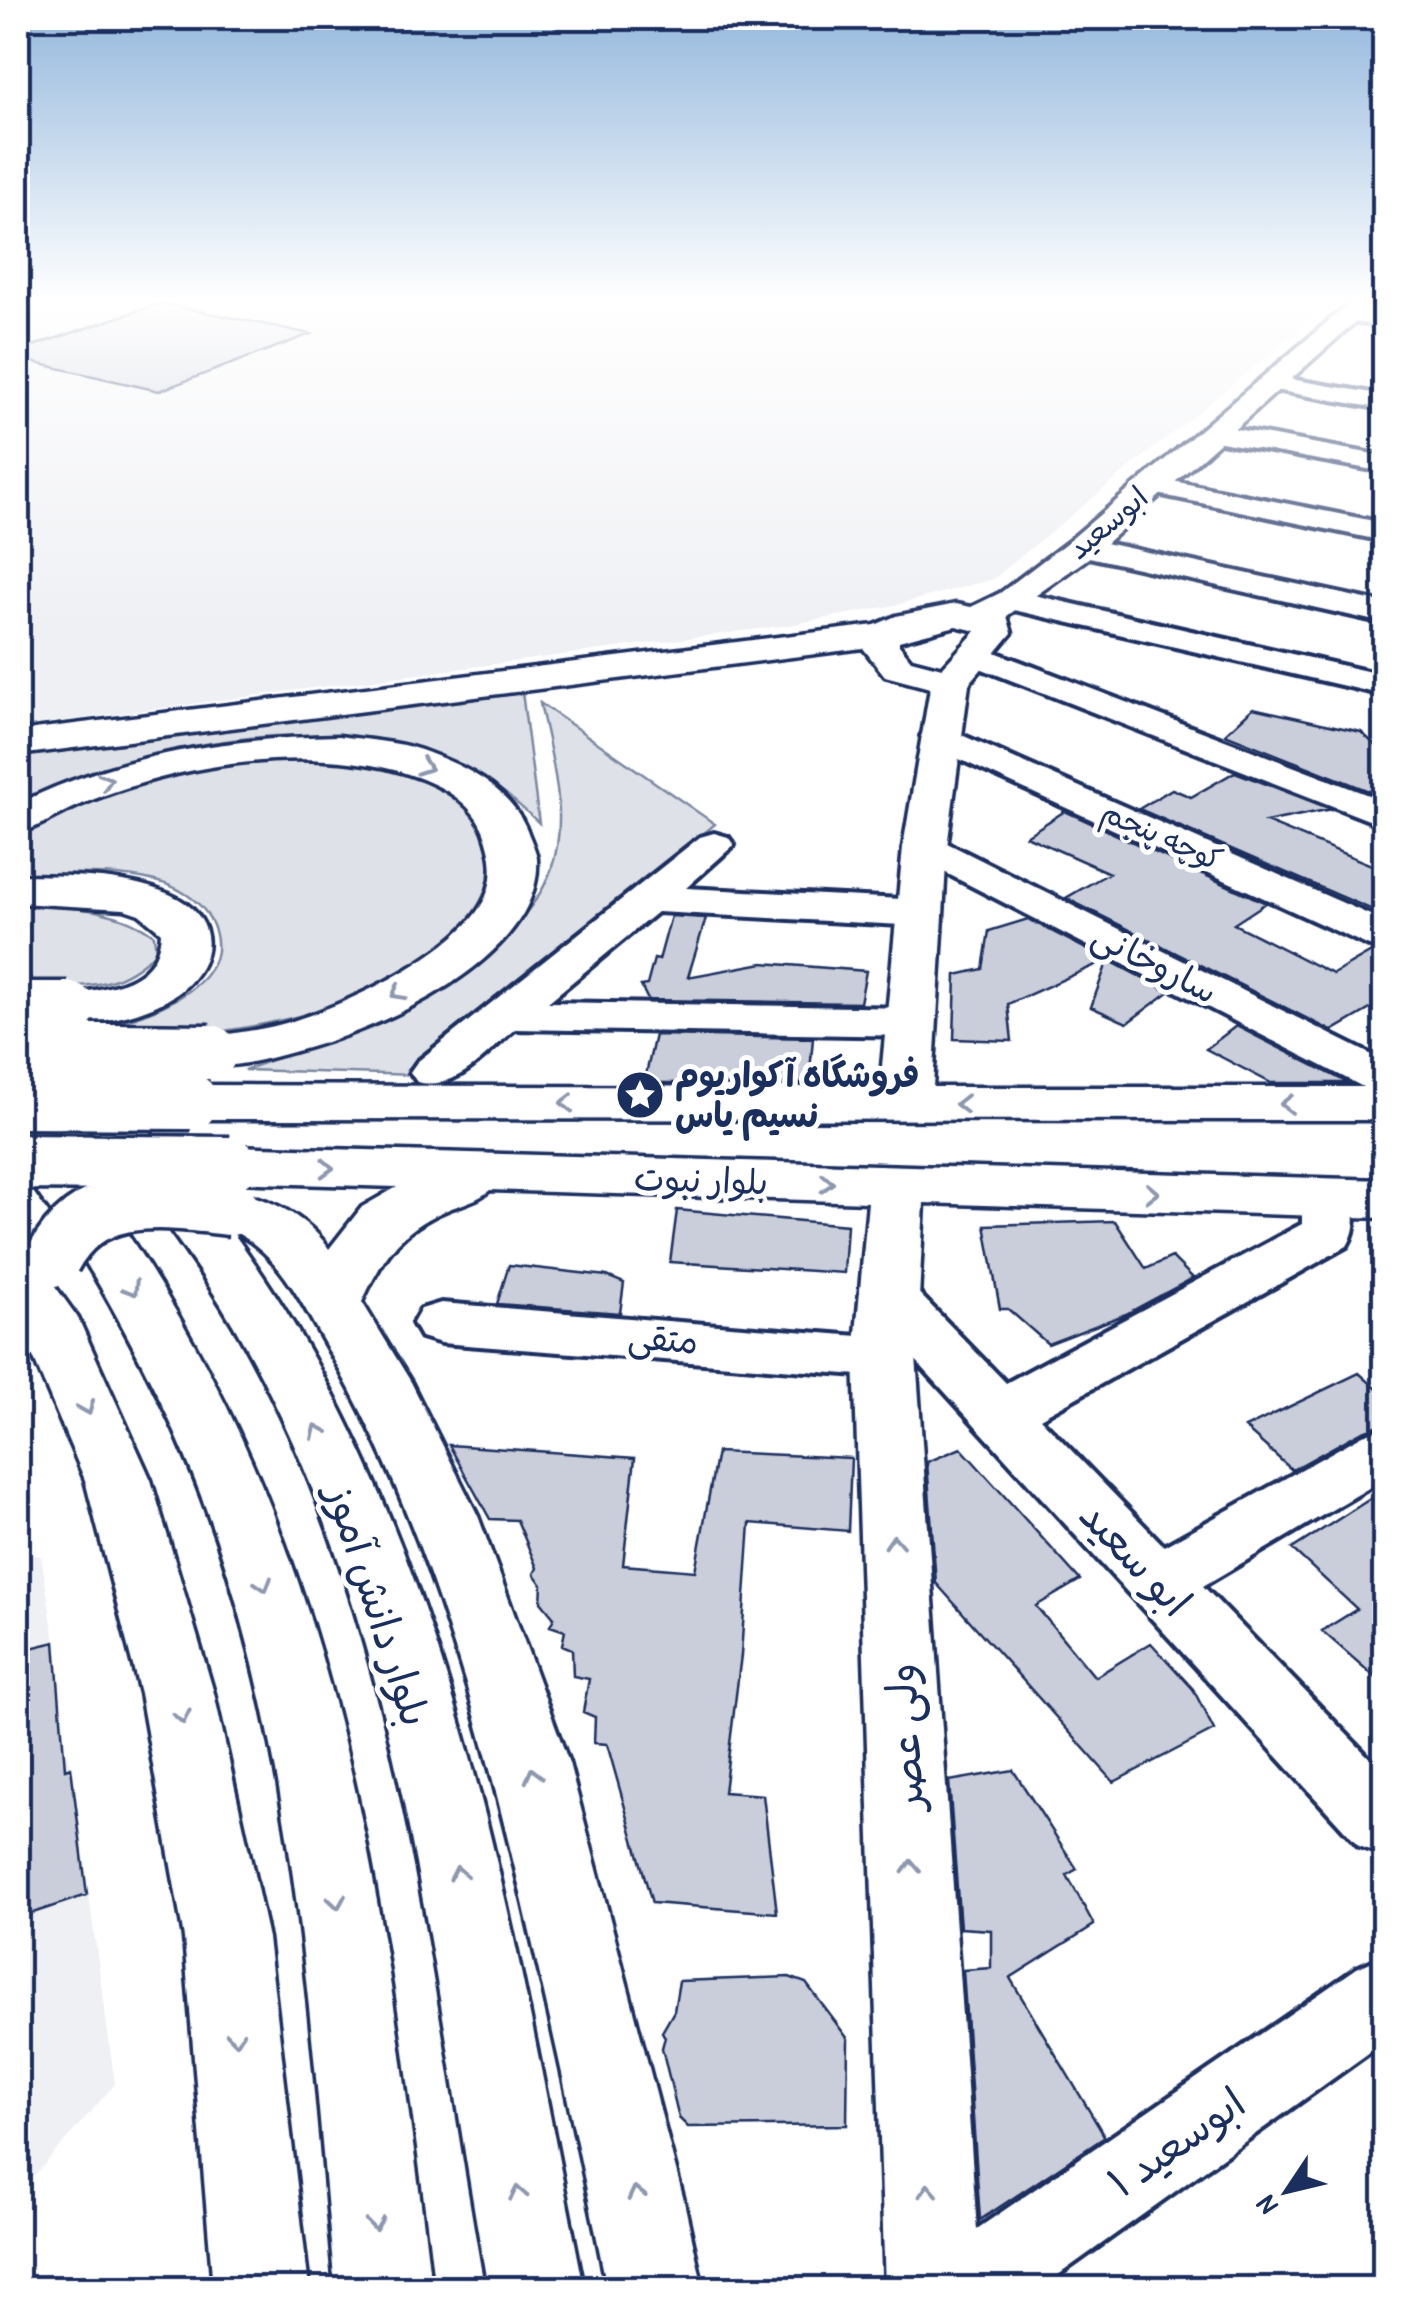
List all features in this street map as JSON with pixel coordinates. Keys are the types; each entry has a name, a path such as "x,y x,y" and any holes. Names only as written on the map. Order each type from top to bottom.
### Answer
{"main road":[{"name":"ابوسعید","path":"979,617 1012,600 1082,546 1241,410"},
{"path":"18,744 882,635 956,616 979,617 994,623 994,632 962,668 939,736 925,848 905,1104"},
{"path":"882,635 880,646 898,668 962,668"},
{"path":"18,820 74,791 179,760 294,747 354,750 427,767 464,784 500,817 514,843 516,872 506,905 474,944 393,997 303,1034 210,1052 27,1018"},
{"path":"18,889 122,894 169,910 185,931 184,958 164,980 126,998 27,1018"},
{"name":"بلوار دانش آموز","path":"27,1018 166,1181 236,1278 303,1395 360,1526 407,1676 456,1861 536,2288"},
{"path":"18,1100 1384,1104"},
{"path":"18,1123 70,1188 154,1324 213,1447 260,1572 303,1716 338,1904 383,2288"},
{"name":"بلوار نبوت","path":"18,1162 230,1186 489,1173 1384,1200"},
{"path":"332,1301 356,1248 379,1220 406,1203 489,1173"},
{"path":"261,2288 226,1938 178,1693 118,1480 40,1285 70,1230 107,1209 230,1186 304,1256 379,1382 444,1516 530,1763 637,2197 655,2288"},
{"name":"ولی عصر","path":"897,1186 886,1325 933,2288"}],"street":[{"path":"1214,433 1384,464"},
{"path":"1153,486 1384,532"},
{"path":"1082,546 1384,612"},
{"path":"1012,600 1384,685"},
{"path":"962,668 1384,814"},
{"name":"کوچه پنجم","path":"939,736 1384,937"},
{"path":"434,1072 714,845"},
{"name":"ساروخانی","path":"925,848 1384,1079"},
{"path":"648,899 921,913"},
{"path":"506,1014 913,1022"},
{"path":"1000,1414 1328,1234 1328,1199"},
{"name":"متقی","path":"440,1323 886,1325"},
{"name":"ابو سعید","path":"886,1325 1000,1414 1157,1581 1376,1797"},
{"path":"1157,1581 1384,1452"},
{"name":"ابوسعید ۱","path":"966,2288 1384,1995"}],"shaded area":[{"path":"18,410 1202,410 993,579 896,605 789,625 18,727"},
{"path":"522,692 539,823 492,783 460,765 409,747 354,738 296,735 236,739 177,749 120,763 18,803 18,755"},
{"path":"540,703 715,824 418,1075 244,1070 325,1039 418,994 502,937 532,905 551,870 559,829 557,786"},
{"path":"320,759 407,773 447,791 464,804 478,820 489,845 491,869 472,915 455,935 414,969 371,992 316,1011 199,1034 98,1029 163,1006 202,979 214,962 217,942 210,919 187,895 155,881 105,874 18,874 18,840 47,819 120,787 244,763"},
{"path":"18,903 89,910 123,918 154,935 156,952 114,980 36,987 18,953"},
{"path":"18,1553 41,1556 55,1642 63,1747 71,1767 115,2084 36,2174 18,2180"}],"building":[{"path":"1253,708 1361,732 1384,753 1384,797 1225,734"},
{"path":"1235,772 1331,809 1266,822 1384,870 1384,915 1139,809 1172,789 1191,797"},
{"path":"1065,811 1266,903 1234,924 1333,974 1373,951 1384,953 1384,1001 1332,1031 1066,898 1109,873 1026,836"},
{"path":"671,916 706,918 688,977 763,963 866,971 860,1003 648,1000 641,986 647,985 654,959 659,960"},
{"path":"1028,919 1107,960 1008,1004 1012,1041 954,1039 956,975 983,969 989,931"},
{"path":"1108,960 1169,992 1127,1023 1091,1007"},
{"path":"1236,1026 1348,1083 1271,1083 1206,1049"},
{"path":"655,1035 813,1038 809,1083 644,1083"},
{"path":"677,1210 847,1225 844,1273 670,1262"},
{"path":"1115,1221 1146,1269 1172,1257 1193,1278 1126,1314 1048,1344 1008,1309 1000,1309 985,1225"},
{"path":"509,1265 607,1276 624,1283 620,1313 497,1304"},
{"path":"1359,1373 1384,1395 1384,1423 1292,1470 1245,1428"},
{"path":"449,1445 635,1458 623,1565 695,1571 717,1452 851,1458 848,1531 750,1523 741,1655 724,1792 763,1795 777,1913 652,1903 607,1744 594,1743 595,1717 583,1712 589,1679 573,1676 572,1649 562,1645 565,1631 550,1626 554,1618 541,1602 542,1585 534,1574 537,1568 517,1520 490,1519"},
{"path":"961,1448 1080,1580 1036,1606 1095,1677 1151,1643 1193,1689 1214,1730 1114,1782 936,1583 927,1462"},
{"path":"1384,1490 1384,1685 1322,1631 1357,1609 1292,1549"},
{"path":"55,1642 65,1769 71,1767 87,1895 18,1918 18,1651"},
{"path":"1013,1770 1077,1869 1067,1875 1094,1925 1010,1978 1105,2137 980,2220 963,1970 991,1968 991,1930 960,1928 949,1781"},
{"path":"789,1977 806,1983 848,2039 847,2125 688,2127 679,2118 662,2048 662,2032 674,2011 679,1981"}],"place":[{"name":"فروشگاه آکواریوم نسیم یاس","path":"640,1095"}]}
